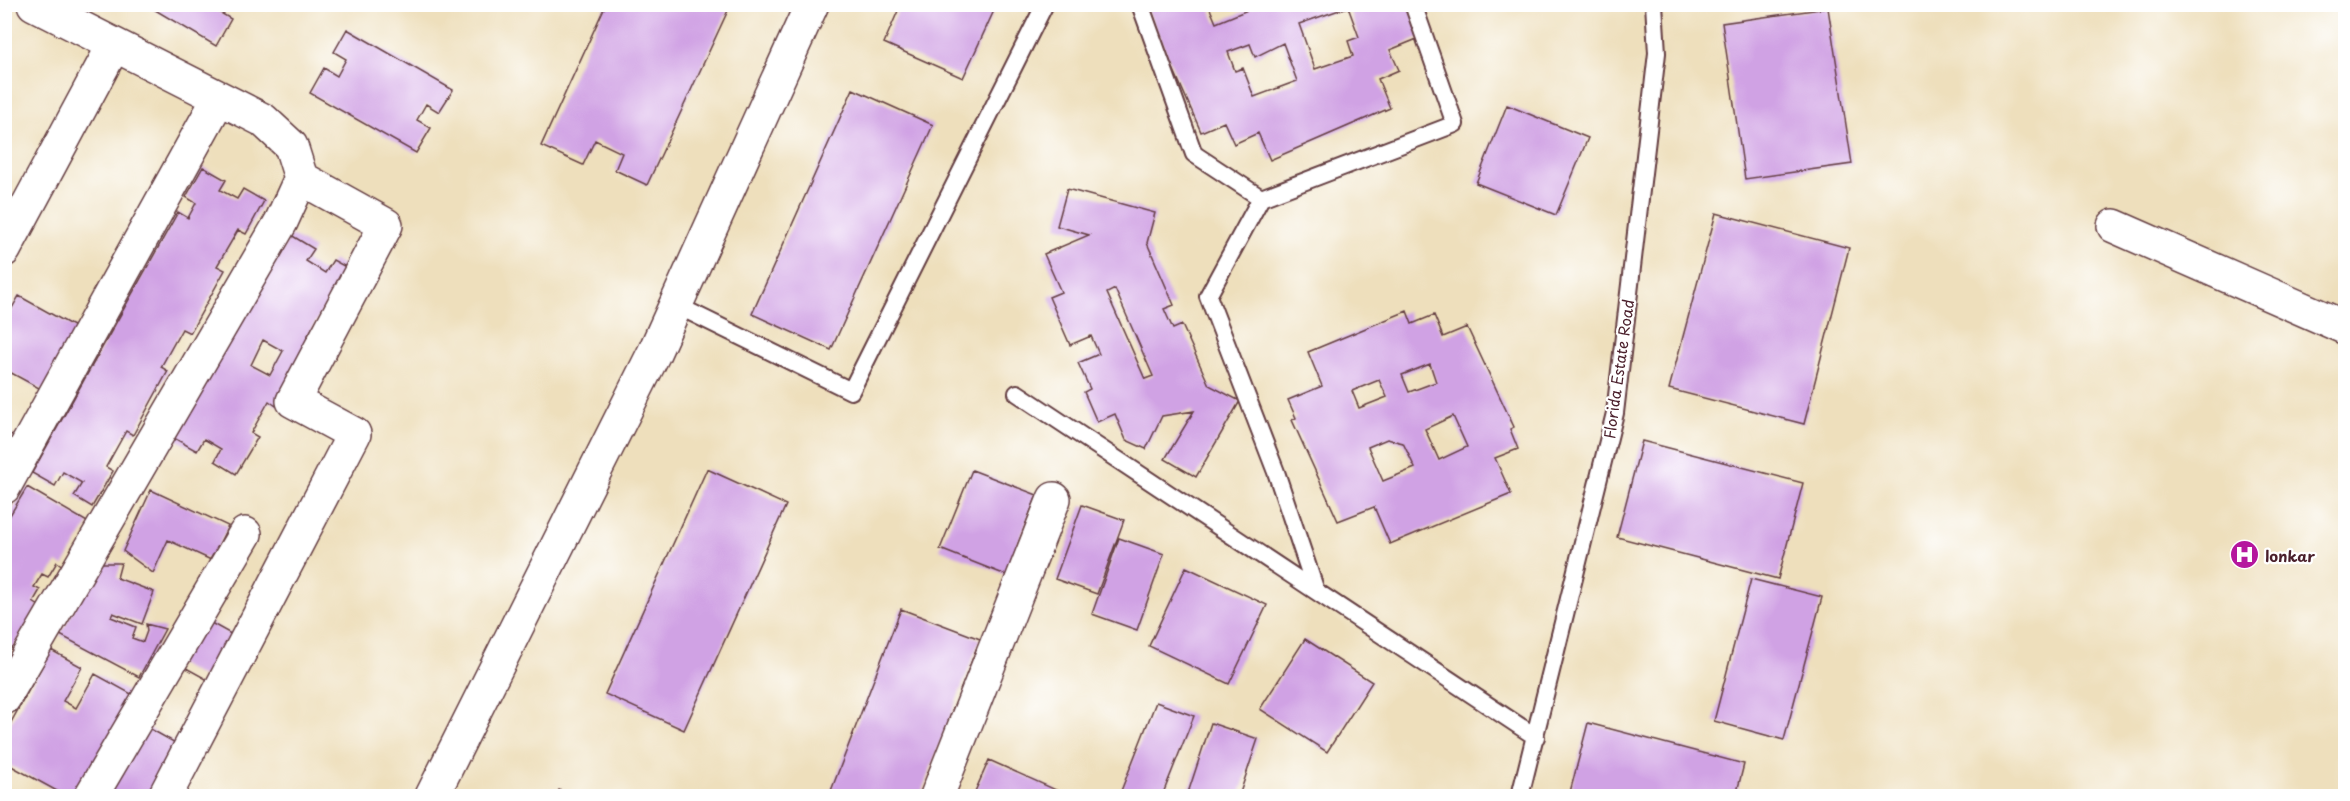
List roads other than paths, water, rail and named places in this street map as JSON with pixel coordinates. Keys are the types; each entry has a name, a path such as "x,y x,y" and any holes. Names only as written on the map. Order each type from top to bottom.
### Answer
{"street":[{"path":"4,698 281,222 301,178 291,146 263,120 34,4"},
{"path":"432,796 676,305 812,4"},
{"path":"4,250 114,45"},
{"path":"4,487 219,98"},
{"path":"165,796 354,434 293,400 386,225 301,178"},
{"path":"2114,226 2346,327"},
{"path":"937,796 1054,499"},
{"path":"91,796 245,534"}],"lane":[{"path":"676,305 851,391 1045,4"},
{"path":"1140,4 1194,154 1261,198"},
{"path":"1316,591 1276,472 1208,296 1261,198 1455,124 1413,4"},
{"name":"Florida Estate Road","path":"1520,796 1615,412 1657,53 1654,4"},
{"path":"1017,393 1536,737"}],"place":[{"name":"lonkar","path":"2244,555"}]}
